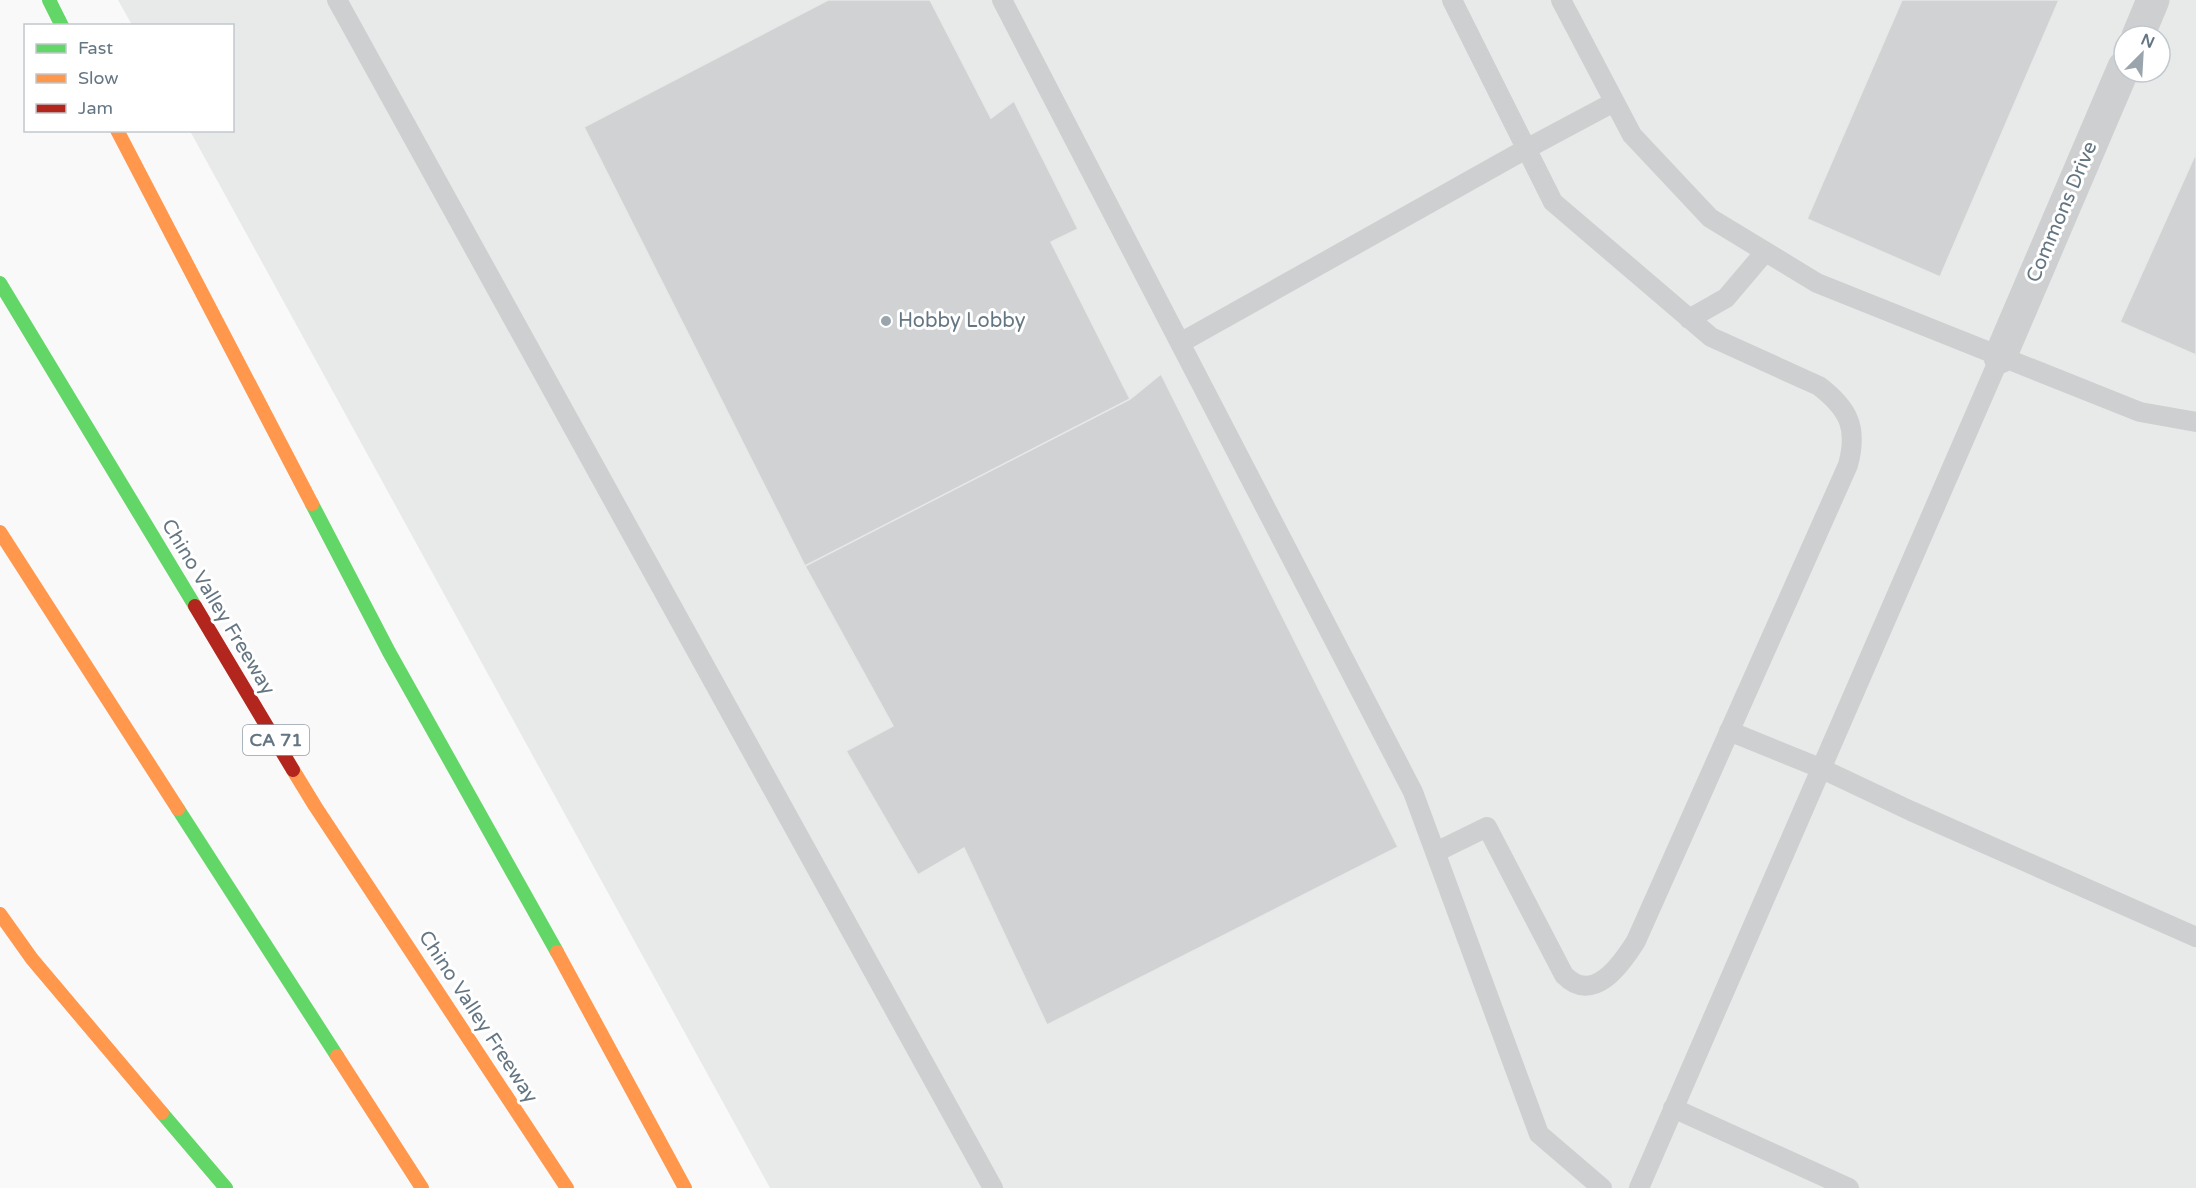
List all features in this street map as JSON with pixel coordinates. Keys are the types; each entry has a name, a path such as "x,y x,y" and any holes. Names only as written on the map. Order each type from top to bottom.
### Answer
{"highway":[{"path":"49,0 61,24"},
{"path":"118,132 389,652 570,975 685,1188"},
{"name":"Chino Valley Freeway","path":"0,283 315,806 567,1188"},
{"path":"0,532 422,1188"},
{"path":"0,914 32,959 226,1188"}],"street":[{"path":"2143,24 2153,0"},
{"name":"Commons Drive","path":"2000,357 2117,84"}],"lane":[{"path":"337,0 993,1188"},
{"path":"1002,0 1413,792 1539,1134 1602,1188"},
{"path":"1436,852 1487,827 1564,975 1581,986 1590,986 1605,979 1624,960 1636,941 1848,465 1852,447 1852,431 1847,414 1833,397 1819,386 1711,338 1552,202 1452,0"},
{"path":"1561,0 1632,135 1710,218 1817,283 2140,412 2196,422"},
{"path":"1180,344 1526,149 1614,102"},
{"path":"1689,319 1726,297 1765,252"},
{"path":"1639,1188 2000,357"},
{"path":"1729,731 1820,768 1911,812 2196,937"},
{"path":"1673,1108 1849,1188"}],"shaded area":[{"path":"118,0 2196,0 2196,1188 770,1188 191,132 234,132 234,24 131,24"}],"building":[{"name":"Hobby Lobby","path":"828,0 930,0 991,118 1014,101 1078,229 1051,242 1130,399 805,566 584,127"},
{"path":"1902,0 2059,0 1940,277 1807,219"},
{"path":"2196,153 2196,355 2120,322"},
{"path":"1161,374 1398,847 1047,1025 964,848 918,875 846,751 893,726 805,566 1130,399"}],"traffic: fast":[{"path":"49,0 61,24"},
{"path":"0,283 195,606"},
{"path":"312,504 389,652 557,952"},
{"path":"178,809 337,1056"},
{"path":"162,1113 226,1188"}],"traffic: slow":[{"path":"118,132 312,504"},
{"path":"0,532 178,809"},
{"path":"293,770 567,1188"},
{"path":"0,914 32,959 162,1113"},
{"path":"557,952 685,1188"},
{"path":"337,1056 422,1188"}],"traffic: jam":[{"path":"195,606 293,770"}],"place":[{"name":"Hobby Lobby","path":"886,321"}]}
